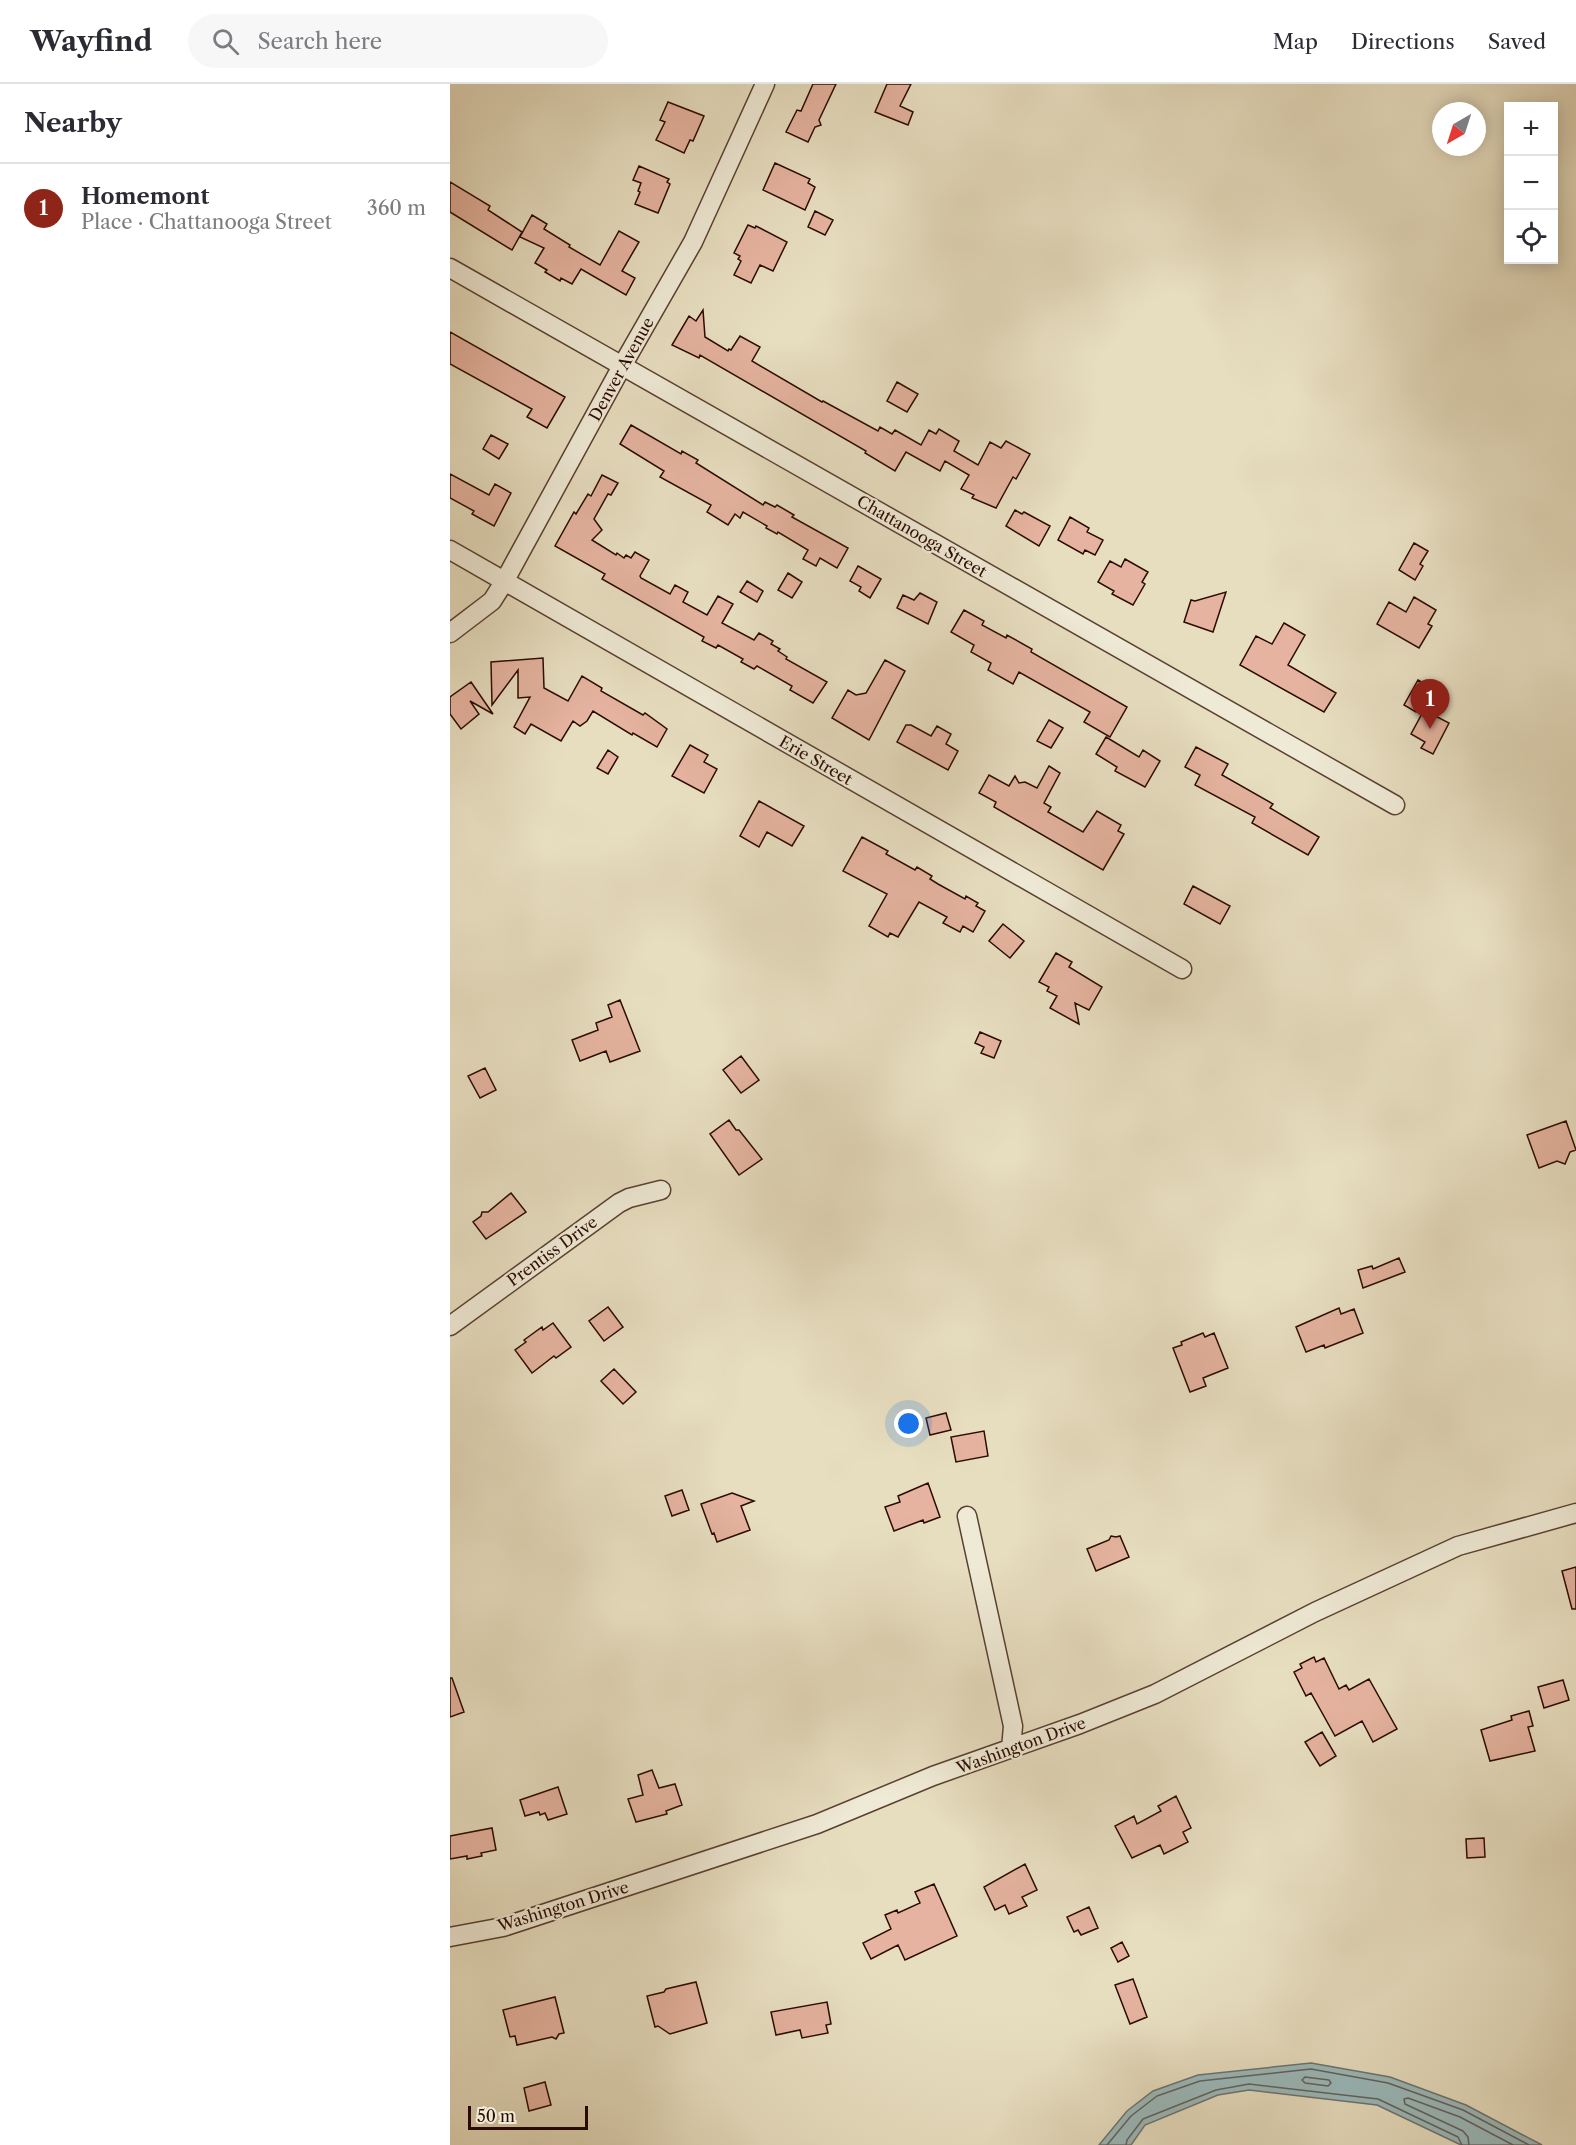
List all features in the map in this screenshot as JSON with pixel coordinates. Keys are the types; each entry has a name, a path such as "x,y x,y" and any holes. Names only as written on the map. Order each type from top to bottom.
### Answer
{"street":[{"name":"Denver Avenue","path":"450,633 492,601 504,582 622,366 693,242 765,84"},
{"name":"Chattanooga Street","path":"450,268 1395,805"},
{"name":"Erie Street","path":"450,550 1182,969"},
{"name":"Prentiss Drive","path":"450,1326 619,1203 628,1198 661,1190"},
{"name":"Washington Drive","path":"450,1937 503,1927 817,1824 925,1779 1080,1724 1155,1694 1315,1612 1458,1546 1576,1514"},
{"path":"967,1516 1013,1726 1011,1749"}],"water":[{"path":"1311,2063 1390,2077 1466,2105 1542,2145 1461,2145 1377,2105 1249,2090 1218,2095 1145,2125 1131,2145 1099,2145 1127,2111 1153,2091 1198,2075"}],"building":[{"path":"813,84 836,84 819,120 821,125 815,127 808,142 786,132 797,110 801,111"},
{"path":"887,84 911,84 900,106 913,112 908,125 875,112"},
{"path":"668,102 704,116 693,141 690,140 684,153 656,140 665,122 660,120"},
{"path":"775,163 810,179 808,183 815,187 805,210 763,190"},
{"path":"639,166 669,179 667,182 670,184 658,213 635,204 641,183 633,180"},
{"path":"450,182 490,206 488,210 522,232 512,250 450,212"},
{"path":"815,211 833,220 825,235 808,227"},
{"path":"532,215 547,224 544,229 600,265 619,231 639,242 622,271 635,278 626,295 581,269 572,284 561,278 560,281 545,272 547,270 535,263 544,248 520,237"},
{"path":"748,225 755,228 756,226 787,242 773,271 760,265 751,283 734,275 741,261 738,259 740,256 734,253"},
{"path":"703,310 705,337 728,351 740,336 760,347 752,361 822,402 878,431 880,427 892,434 895,430 921,445 929,430 936,434 939,429 959,441 954,451 978,465 990,442 1001,448 1006,441 1030,454 1016,479 1013,477 996,508 972,498 974,495 961,489 969,475 945,461 940,471 906,452 895,471 865,453 866,451 700,355 699,358 672,345 689,316 696,321"},
{"path":"450,332 565,397 547,428 527,417 532,409 450,364"},
{"path":"897,382 918,394 907,412 887,401"},
{"path":"631,425 681,454 682,451 698,460 696,463 763,505 765,502 775,507 777,505 794,515 792,517 848,548 837,568 820,558 816,566 803,559 808,550 778,532 777,534 766,528 767,526 743,512 740,518 735,514 728,525 707,512 711,505 660,477 664,471 620,444"},
{"path":"491,435 508,444 499,459 483,449"},
{"path":"450,474 489,495 495,484 511,493 494,526 472,514 474,511 450,498"},
{"path":"602,475 618,483 611,495 608,494 594,519 602,530 592,540 624,558 626,555 631,558 635,552 649,560 641,578 670,594 675,585 688,592 683,602 707,615 718,596 733,604 722,623 754,640 759,633 773,641 771,644 780,649 778,651 787,657 786,659 827,682 813,703 790,690 792,686 757,666 754,669 741,662 743,659 718,645 716,648 702,641 704,637 602,579 605,574 555,546 574,512 576,514 588,494 591,496"},
{"path":"1015,510 1022,514 1024,512 1050,526 1039,546 1006,526"},
{"path":"1070,517 1089,528 1087,532 1103,540 1095,555 1085,550 1083,554 1058,540"},
{"path":"1414,543 1428,551 1420,564 1423,566 1415,580 1399,570"},
{"path":"1125,559 1148,572 1142,582 1145,584 1133,605 1112,594 1114,591 1098,582 1110,561 1121,567"},
{"path":"858,566 881,579 870,598 859,591 861,587 850,581"},
{"path":"788,573 802,582 792,598 778,590"},
{"path":"747,581 763,591 757,602 740,592"},
{"path":"1226,592 1213,632 1184,622 1191,600 1195,601"},
{"path":"920,593 937,602 928,624 897,608 903,595 914,600"},
{"path":"1414,597 1436,610 1428,624 1432,626 1419,648 1377,624 1389,602 1406,612"},
{"path":"964,610 984,621 982,625 1006,638 1007,635 1032,649 1031,652 1127,707 1110,737 1084,722 1090,712 1019,672 1013,684 988,670 991,663 971,652 974,645 951,632"},
{"path":"1284,623 1305,635 1288,665 1336,693 1324,712 1240,665 1256,636 1272,644"},
{"path":"543,658 544,688 568,701 582,676 602,688 601,691 643,715 645,713 667,729 657,747 593,711 587,721 580,726 573,721 561,741 531,724 525,734 514,727 530,697 518,698 518,670 492,705 491,662"},
{"path":"885,660 905,671 869,740 832,718 848,690 856,695 866,693"},
{"path":"1418,680 1430,687 1416,712 1404,705"},
{"path":"471,682 493,714 470,701 479,714 461,729 450,714 450,697"},
{"path":"1424,710 1449,723 1433,754 1421,748 1425,742 1411,734"},
{"path":"1049,720 1063,728 1051,748 1037,741"},
{"path":"906,725 911,725 931,736 937,726 951,734 946,744 958,751 948,770 897,742"},
{"path":"1106,737 1139,757 1143,750 1160,761 1145,787 1115,771 1117,767 1096,754"},
{"path":"690,745 708,755 704,762 717,769 704,793 672,776"},
{"path":"1196,747 1228,764 1222,775 1273,804 1270,808 1319,837 1308,855 1252,823 1255,817 1195,785 1200,775 1185,767"},
{"path":"608,750 618,757 608,774 597,768"},
{"path":"1049,766 1060,773 1044,803 1051,807 1048,812 1083,832 1097,811 1121,825 1118,831 1124,834 1103,870 994,807 996,802 979,793 989,775 1009,786 1015,776 1019,783 1025,782 1037,788"},
{"path":"759,801 804,826 792,846 767,832 759,847 740,836"},
{"path":"862,837 888,851 886,854 915,870 917,867 932,876 930,879 938,884 965,899 966,896 978,903 976,906 985,911 973,932 963,926 960,932 943,923 947,917 919,902 898,937 890,933 888,937 869,926 887,894 843,871"},
{"path":"1193,886 1230,906 1220,924 1184,904"},
{"path":"1003,924 1024,941 1010,958 989,941"},
{"path":"1056,953 1072,962 1069,967 1102,987 1089,1010 1075,1003 1079,1024 1050,1008 1057,996 1047,991 1049,987 1039,982"},
{"path":"620,1000 640,1051 610,1062 606,1051 580,1061 572,1040 598,1030 596,1023 612,1017 608,1005"},
{"path":"980,1032 1001,1041 994,1058 981,1053 984,1047 975,1043"},
{"path":"741,1056 759,1080 741,1093 723,1070"},
{"path":"485,1068 496,1090 480,1098 468,1076"},
{"path":"729,1120 762,1159 739,1175 710,1134"},
{"path":"1566,1121 1576,1150 1570,1152 1565,1164 1557,1161 1539,1168 1527,1135"},
{"path":"511,1193 526,1212 486,1239 473,1222 481,1216 482,1212 488,1212"},
{"path":"1399,1258 1405,1272 1363,1288 1358,1270 1372,1266 1373,1269"},
{"path":"608,1307 623,1327 604,1341 589,1321"},
{"path":"1339,1308 1341,1314 1354,1309 1363,1333 1325,1348 1324,1345 1306,1352 1296,1327"},
{"path":"553,1323 571,1347 556,1358 554,1356 532,1373 515,1350 542,1327 543,1330"},
{"path":"1203,1333 1205,1337 1214,1333 1228,1368 1203,1378 1206,1386 1190,1392 1173,1348"},
{"path":"614,1369 636,1392 623,1404 601,1381"},
{"path":"946,1413 951,1430 930,1435 926,1418"},
{"path":"984,1431 988,1456 956,1462 951,1437"},
{"path":"928,1483 940,1517 924,1523 923,1520 894,1531 885,1507 900,1502 898,1496"},
{"path":"682,1490 689,1510 672,1516 665,1496"},
{"path":"732,1493 754,1501 741,1506 750,1530 717,1542 701,1504"},
{"path":"1111,1536 1120,1536 1129,1557 1096,1571 1087,1549 1109,1540"},
{"path":"1576,1567 1576,1609 1572,1609 1562,1571"},
{"path":"1314,1657 1316,1662 1324,1658 1339,1689 1346,1685 1349,1690 1369,1679 1397,1729 1373,1742 1362,1721 1335,1736 1311,1693 1306,1696 1294,1672 1302,1668 1300,1664"},
{"path":"450,1678 452,1678 464,1712 450,1717"},
{"path":"1563,1680 1569,1700 1544,1708 1538,1687"},
{"path":"1529,1711 1533,1726 1528,1727 1535,1751 1490,1761 1481,1730 1512,1720 1511,1716"},
{"path":"1322,1732 1336,1756 1320,1766 1305,1742"},
{"path":"652,1770 659,1788 675,1784 682,1805 666,1811 667,1814 636,1822 628,1799 643,1795 638,1775"},
{"path":"558,1787 567,1814 548,1820 545,1813 540,1815 539,1812 525,1816 520,1800"},
{"path":"1176,1796 1191,1828 1183,1832 1188,1842 1164,1854 1160,1845 1132,1858 1115,1826 1134,1816 1137,1824 1161,1811 1158,1806"},
{"path":"492,1828 496,1850 467,1859 467,1856 450,1859 450,1836"},
{"path":"1484,1838 1485,1857 1467,1858 1466,1839"},
{"path":"1025,1864 1037,1890 1022,1897 1027,1906 1009,1914 1005,1905 995,1910 984,1887"},
{"path":"934,1884 957,1936 905,1960 898,1945 871,1959 863,1943 891,1929 885,1915 897,1910 898,1913 920,1903 915,1892"},
{"path":"1089,1907 1098,1928 1081,1935 1078,1930 1074,1932 1067,1917"},
{"path":"1122,1942 1129,1956 1118,1962 1111,1948"},
{"path":"1133,1979 1147,2017 1130,2024 1115,1985"},
{"path":"696,1982 707,2023 670,2034 658,2026 655,2027 647,1996"},
{"path":"555,1997 564,2033 559,2034 556,2039 552,2037 517,2045 515,2036 510,2037 503,2010"},
{"path":"827,2002 831,2024 826,2025 828,2033 802,2038 800,2030 776,2035 771,2012"},
{"path":"545,2082 551,2105 529,2111 524,2088"}],"place":[{"name":"Homemont","path":"1430,729"}]}
